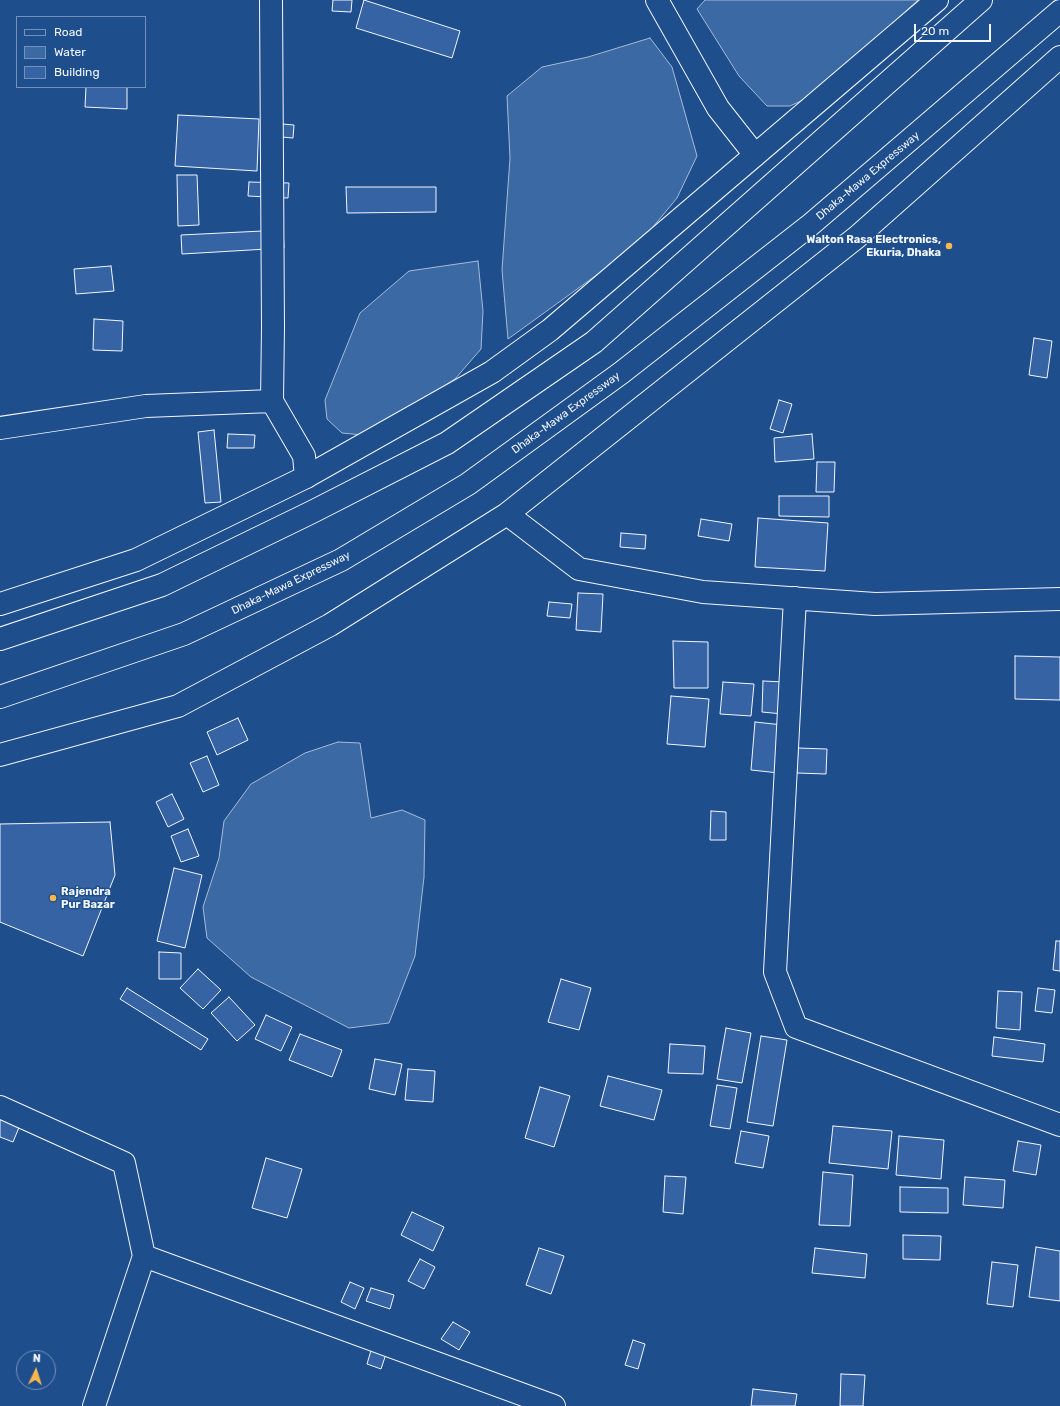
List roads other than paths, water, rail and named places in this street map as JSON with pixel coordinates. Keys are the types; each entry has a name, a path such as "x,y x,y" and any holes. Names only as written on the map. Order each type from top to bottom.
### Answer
{"main road":[{"path":"271,0 272,401 304,456 306,477"},
{"path":"657,0 718,108 755,155"},
{"path":"0,604 136,560 306,477 492,372 550,330 937,0"},
{"path":"0,638 162,585 446,444 594,342 982,0"},
{"name":"Dhaka-Mawa Expressway","path":"0,697 184,634 340,560 468,484 622,373 809,226 1060,11"},
{"path":"0,755 178,706 330,625 507,514 857,237 1060,57"},
{"path":"0,428 146,406 272,401"},
{"path":"507,514 579,569 703,592 875,604 1060,598"},
{"path":"795,598 775,972 796,1027 1060,1125"},
{"path":"0,1107 124,1163 144,1256 94,1406"},
{"path":"144,1256 554,1406"}],"water":[{"path":"705,0 918,0 814,95 790,106 767,106 739,76 697,9"},
{"path":"650,38 672,67 697,156 677,198 638,245 508,339 502,270 510,158 507,96 542,67 588,57"},
{"path":"478,261 483,311 481,349 455,379 393,419 363,435 342,433 327,419 325,400 360,313 409,271"},
{"path":"338,742 360,743 371,818 402,810 425,820 424,877 415,956 389,1023 349,1028 251,977 207,938 203,907 219,858 224,821 251,784 305,753"}],"place":[{"name":"Walton Rasa Electronics, Ekuria, Dhaka","path":"949,246"},
{"name":"Rajendra Pur Bazar","path":"53,898"}]}
